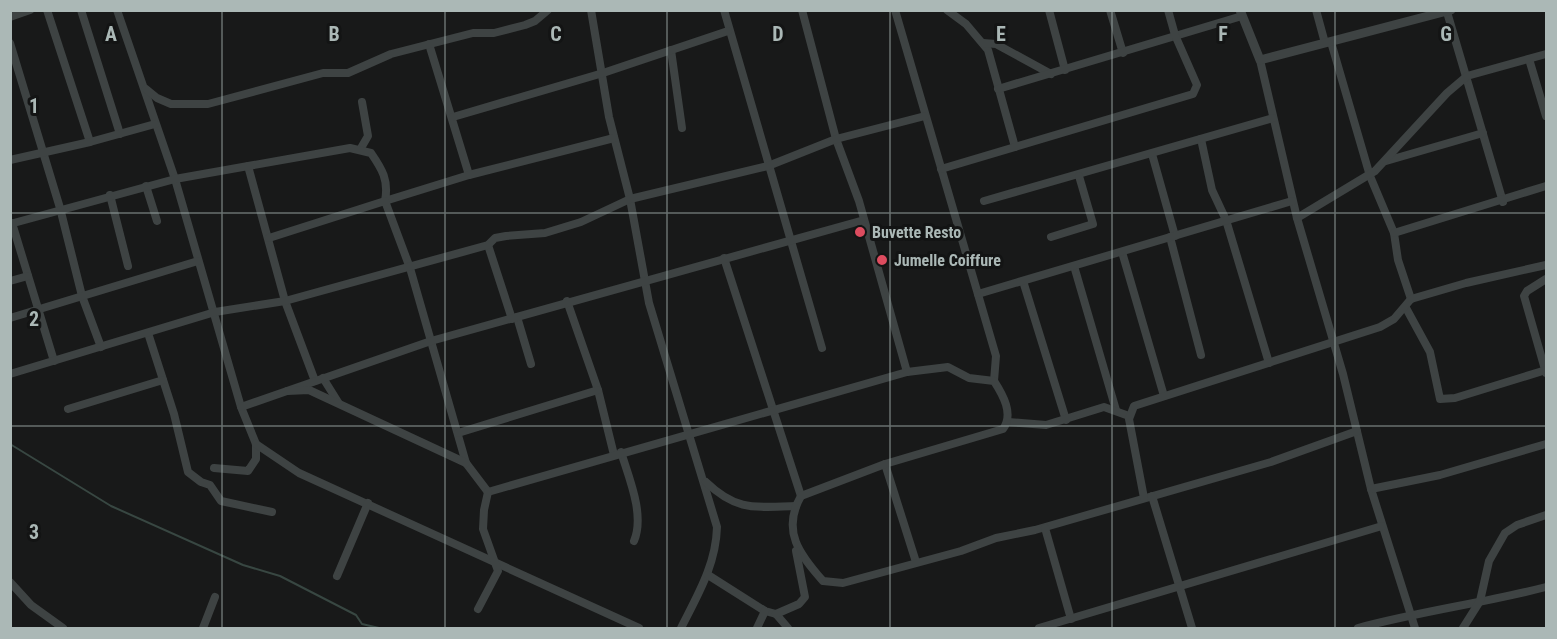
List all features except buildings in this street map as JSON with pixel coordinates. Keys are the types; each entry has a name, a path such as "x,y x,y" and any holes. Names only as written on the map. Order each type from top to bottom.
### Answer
{"street":[{"path":"10,17 30,10"},
{"path":"47,10 90,142"},
{"path":"81,10 120,134"},
{"path":"117,10 175,179 241,407 256,444 256,459 248,471 214,468"},
{"path":"144,88 157,98 171,104 208,104 323,73 348,73 392,54 473,33 494,33 525,25 535,21 548,10"},
{"path":"591,10 614,138 630,199 649,303 717,528 717,546 708,575 681,628"},
{"path":"724,10 728,31 760,131 768,166 792,240 822,348"},
{"path":"802,10 836,139 864,220 907,372"},
{"path":"947,10 966,24 988,50 1015,147"},
{"path":"1049,10 1065,70"},
{"path":"1110,10 1123,53"},
{"path":"941,169 1193,94 1197,85 1175,35 1168,10"},
{"path":"1316,10 1370,176 1394,233 1398,260 1411,299"},
{"path":"708,575 765,612 776,614 799,604 805,597 793,525 796,506 801,496 885,464 1003,429 1008,422 1009,413 994,381 996,356 960,226 925,116 898,11"},
{"path":"1260,60 1449,11 1503,202"},
{"path":"998,89 1123,53 1241,13 1260,60 1292,201 1357,431 1371,489 1414,628"},
{"path":"453,117 603,74 728,31"},
{"path":"10,43 60,208 82,296 101,347"},
{"path":"983,43 996,44 1051,74"},
{"path":"429,44 469,175"},
{"path":"671,50 682,128"},
{"path":"1297,218 1370,176 1447,93 1467,76 1546,54"},
{"path":"1529,59 1546,116"},
{"path":"361,148 368,136 362,102"},
{"path":"10,374 214,312 285,301 410,268 488,244 495,238 546,233 581,222 630,199 768,166 836,139 925,116"},
{"path":"984,201 1079,176 1273,118"},
{"path":"10,160 90,142 155,124"},
{"path":"1384,161 1484,133"},
{"path":"269,238 469,175 614,138"},
{"path":"1201,140 1212,190 1226,220 1269,363"},
{"path":"54,361 11,224 60,208 175,179 350,148 361,148 371,153 384,173 388,185 386,201 410,268 466,464 488,492"},
{"path":"1152,154 1201,355"},
{"path":"248,166 285,301 319,380 345,409"},
{"path":"1051,237 1093,224 1094,219 1079,176"},
{"path":"146,186 157,221"},
{"path":"1394,233 1503,202 1546,186"},
{"path":"111,195 128,266"},
{"path":"978,294 1292,201"},
{"path":"241,407 431,341 567,301 864,220"},
{"path":"488,244 531,364"},
{"path":"1122,252 1164,396"},
{"path":"724,258 801,496"},
{"path":"10,318 198,261"},
{"path":"1192,628 1148,497 1129,416 1134,406 1380,327 1406,308 1411,299 1466,283 1546,265"},
{"path":"1074,266 1116,410"},
{"path":"10,281 28,276"},
{"path":"1406,308 1430,352 1440,399 1455,398 1546,371 1524,296 1527,291 1546,279"},
{"path":"1023,281 1066,420"},
{"path":"567,301 598,390 617,454 633,492 638,524 634,541"},
{"path":"148,333 188,472 201,482 210,485 222,501 272,512"},
{"path":"488,492 772,408 907,372 948,367 969,378 994,381"},
{"path":"68,409 163,380"},
{"path":"287,391 309,390 345,409 466,464"},
{"path":"458,433 598,390"},
{"path":"1008,422 1046,425 1094,409 1116,410 1129,416"},
{"path":"796,550 823,581 831,584 856,582 915,562 961,551 996,537 1045,528 1271,462 1357,431"},
{"path":"256,444 299,473 497,561 639,628"},
{"path":"1371,489 1440,475 1546,444"},
{"path":"885,464 915,562"},
{"path":"704,480 735,504 748,508 796,506"},
{"path":"478,609 498,571 497,561 483,529 483,510 488,492"},
{"path":"337,576 368,503"},
{"path":"1463,628 1480,601 1489,561 1504,533 1517,525 1546,515"},
{"path":"1040,628 1382,526"},
{"path":"1045,528 1071,619"},
{"path":"10,582 31,604 63,628"},
{"path":"1358,628 1410,614 1546,587"},
{"path":"203,628 215,597"},
{"path":"757,628 765,612"},
{"path":"776,614 788,628"}],"waterway":[{"path":"10,444 111,506 243,565 280,576 356,615 362,624 379,628"}],"place":[{"name":"Buvette Resto","path":"860,232"},
{"name":"Jumelle Coiffure","path":"882,260"}]}
